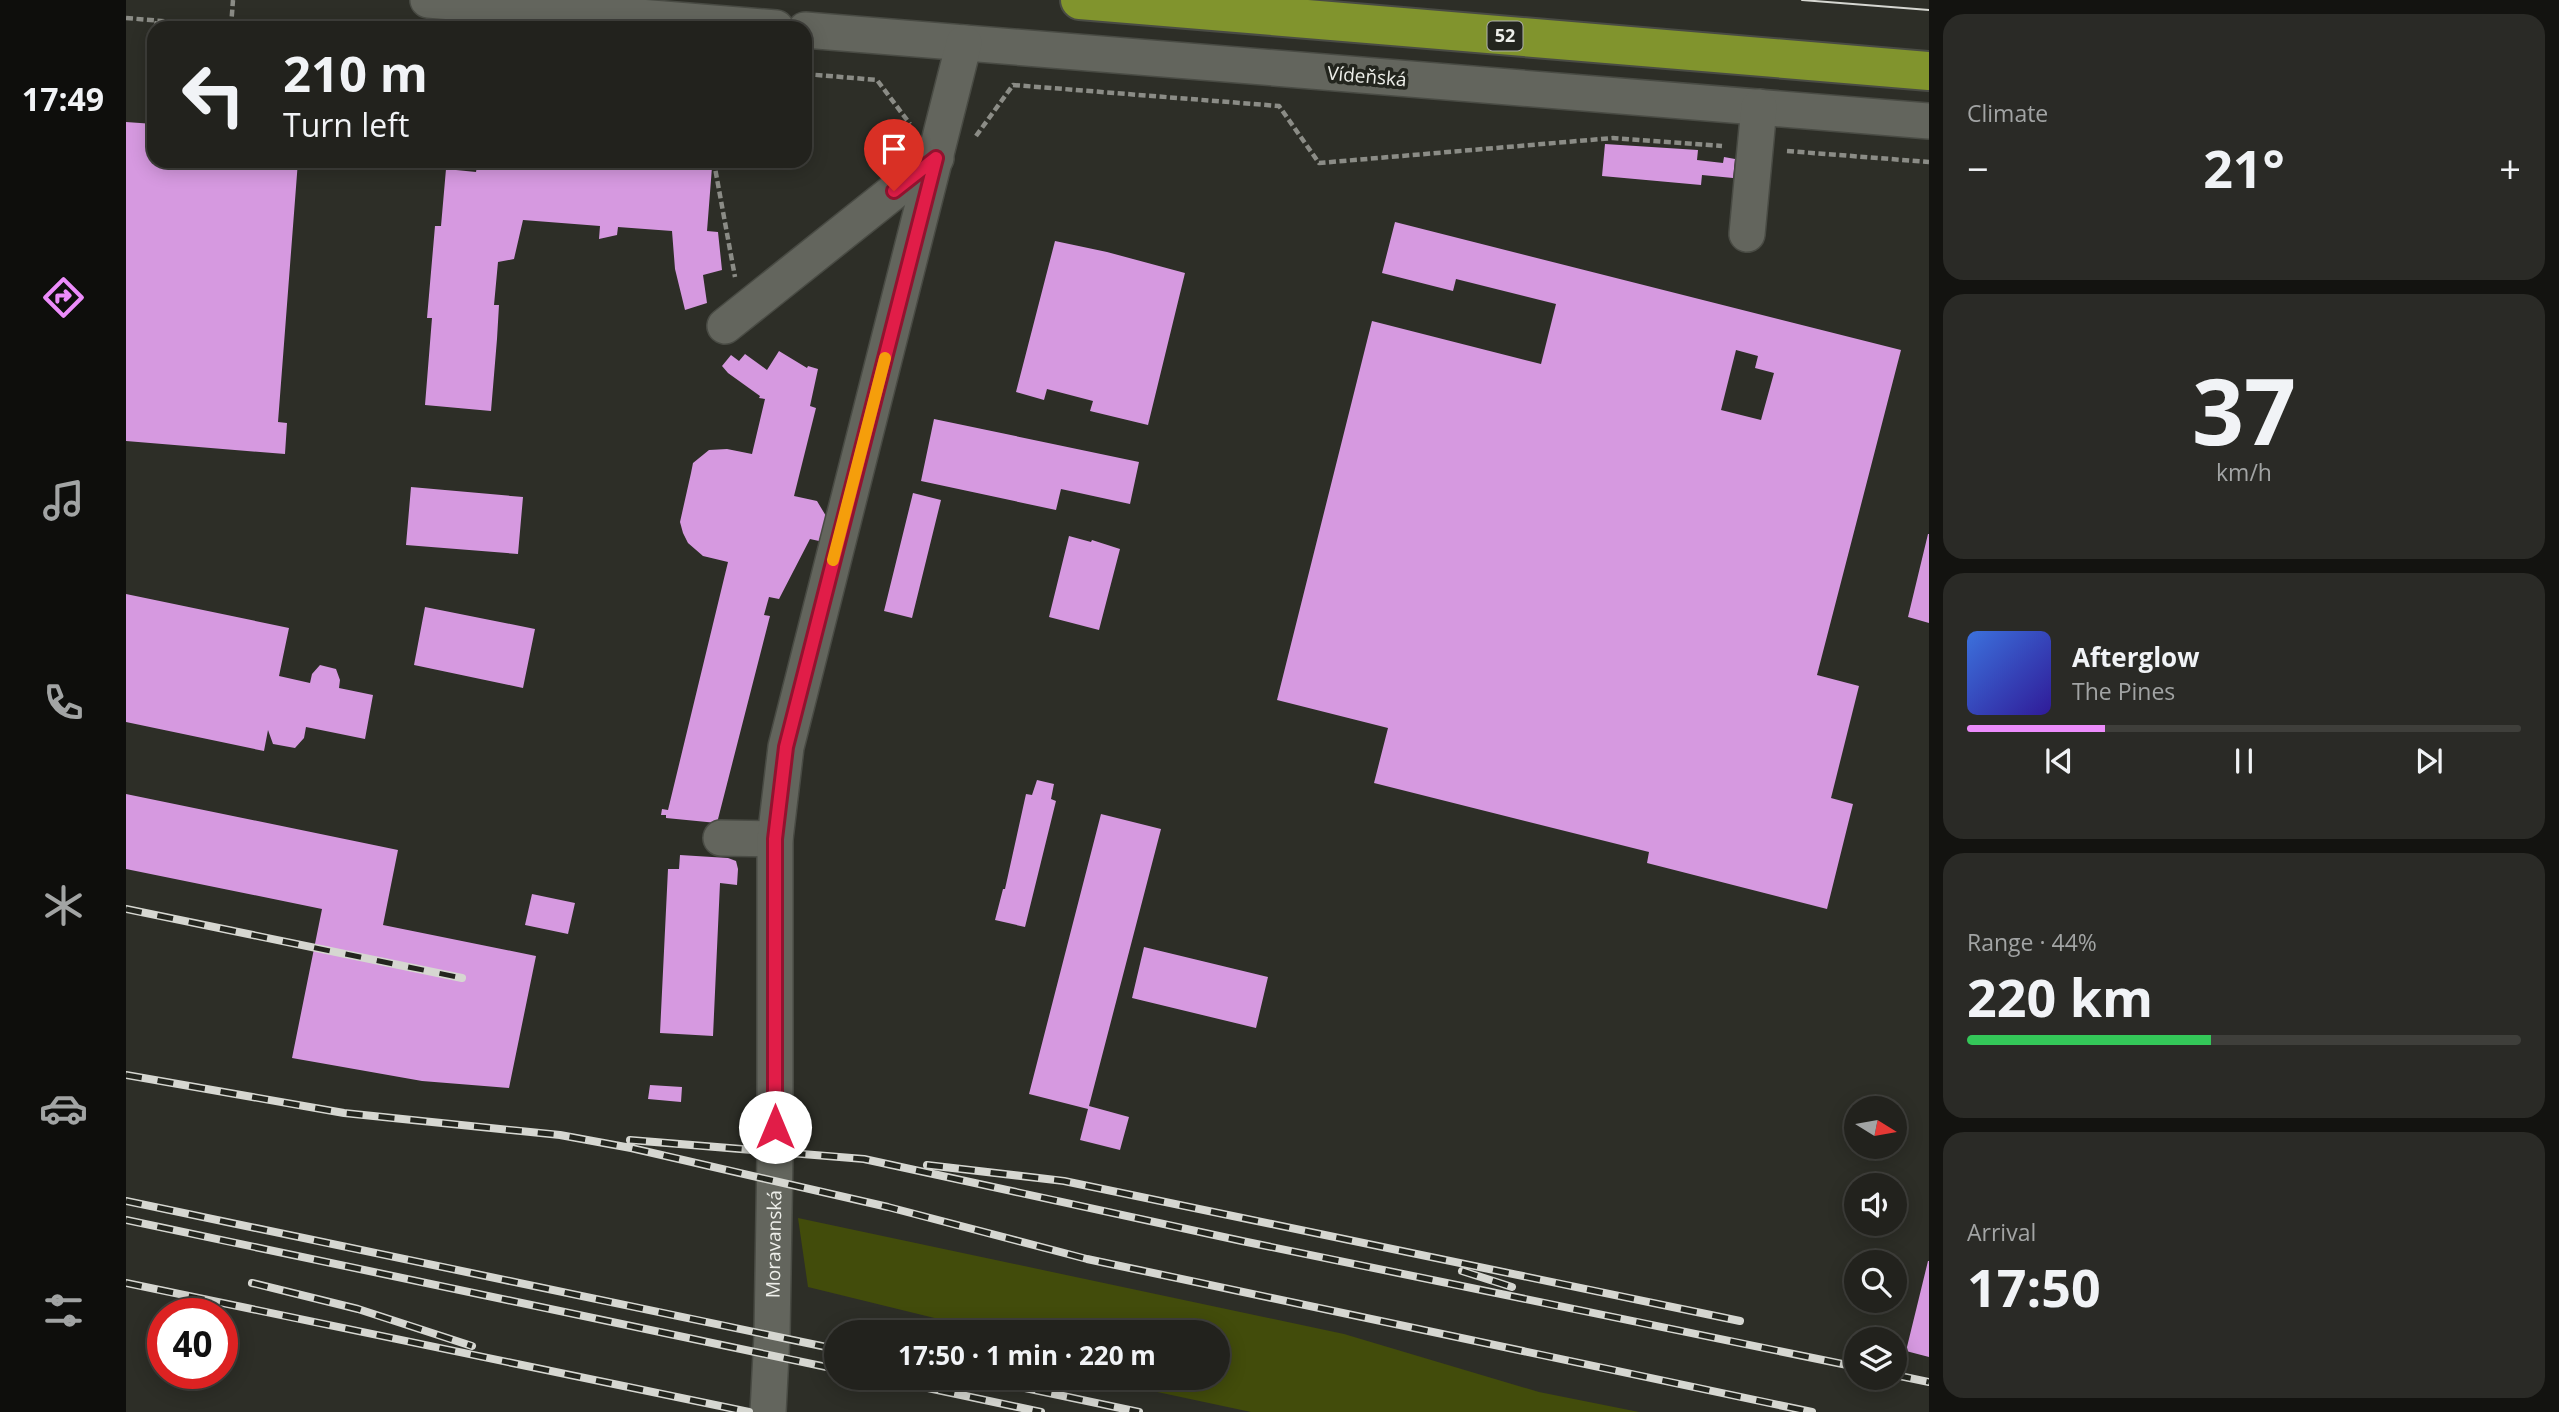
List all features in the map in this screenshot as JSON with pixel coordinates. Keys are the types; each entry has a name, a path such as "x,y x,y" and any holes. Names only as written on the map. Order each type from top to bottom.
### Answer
{"highway":[{"name":"52","path":"1080,0 1929,71"}],"street":[{"path":"428,0 474,16 600,21"},
{"name":"Vídeňská","path":"812,31 1929,121"},
{"name":"Moravanská","path":"768,1412 772,1335 775,839 786,747 964,43"},
{"path":"1747,234 1759,107"},
{"path":"737,316 936,158"},
{"path":"721,838 775,839"}],"path":[{"path":"231,21 233,0"},
{"path":"126,18 157,21"},
{"path":"812,75 877,80 936,158 959,160 1013,85 1279,106 1319,163 1613,138 1929,163"},
{"path":"715,168 736,285 737,316"}],"green space":[{"path":"798,1218 1344,1334 1539,1392 1639,1412 1251,1412 1148,1390 1230,1390 1230,1320 943,1320 808,1287"}],"building":[{"path":"126,122 147,124 147,168 297,168 278,422 287,423 285,454 126,441"},
{"path":"1605,144 1698,150 1697,160 1723,163 1724,157 1735,159 1733,178 1702,175 1701,185 1602,176"},
{"path":"477,168 712,168 707,231 718,232 722,270 703,275 707,303 685,310 675,269 672,231 618,227 617,235 599,239 600,226 523,220 514,259 498,262 494,305 499,305 491,411 425,405 432,318 427,318 435,226 441,226 446,169 476,172"},
{"path":"1395,222 1901,350 1817,675 1859,686 1831,798 1853,804 1827,909 1647,863 1649,852 1374,783 1388,728 1277,700 1372,321 1541,364 1556,304 1456,279 1453,291 1382,273","holes":["1736,350 1758,356 1755,368 1774,373 1761,420 1721,410"]},
{"path":"1055,241 1185,273 1148,425 1090,411 1093,401 1047,389 1044,400 1016,392"},
{"path":"779,351 807,368 818,369 810,406 816,408 794,496 817,501 826,516 825,522 819,541 810,539 779,599 769,597 764,615 770,616 717,823 666,818 666,815 661,815 662,809 668,810 728,562 703,556 688,543 683,533 680,522 693,463 709,450 727,449 752,454 765,399 759,398 760,396 722,366 731,355 739,361 745,354 767,370"},
{"path":"934,419 1139,462 1130,504 1061,489 1056,510 921,481"},
{"path":"411,487 523,497 518,554 406,545"},
{"path":"913,493 941,500 912,618 884,611"},
{"path":"1929,534 1929,623 1908,617"},
{"path":"1069,536 1120,549 1099,630 1049,617"},
{"path":"126,594 289,628 279,676 310,683 312,674 320,665 336,669 340,680 339,688 373,695 365,739 306,727 304,738 295,748 273,744 268,730 264,751 126,722"},
{"path":"425,607 535,629 523,688 414,665"},
{"path":"1037,780 1054,784 1051,799 1056,801 1025,927 995,920 1005,889 1026,794 1032,795"},
{"path":"126,794 398,850 383,925 536,956 509,1088 422,1081 292,1058 322,909 126,869"},
{"path":"1101,814 1161,829 1089,1106 1129,1117 1120,1150 1080,1140 1088,1109 1029,1094"},
{"path":"680,855 728,858 736,861 738,869 737,885 720,883 713,1036 660,1033 668,869 679,869"},
{"path":"532,894 575,903 568,934 525,925"},
{"path":"1144,947 1268,977 1256,1028 1132,998"},
{"path":"650,1085 682,1087 681,1102 648,1099"},
{"path":"1929,1261 1929,1357 1907,1351"}],"tram line":[{"path":"1802,0 1929,10"}],"railway":[{"path":"126,909 462,978"},
{"path":"126,1075 344,1113 560,1135 631,1148 888,1207 1087,1259 1812,1412"},
{"path":"630,1140 864,1159 1242,1241 1844,1364"},
{"path":"927,1165 1064,1181 1740,1321"},
{"path":"126,1201 824,1346"},
{"path":"126,1220 824,1366"},
{"path":"1462,1271 1512,1287"},
{"path":"126,1283 749,1412"},
{"path":"252,1283 358,1309 472,1346"},
{"path":"1907,1377 1929,1382"},
{"path":"937,1390 1041,1412"},
{"path":"1035,1390 1139,1412"}],"slow traffic":[{"path":"833,560 885,358"}],"route":[{"path":"775,1127 775,839 786,747 936,158 894,191"}]}
